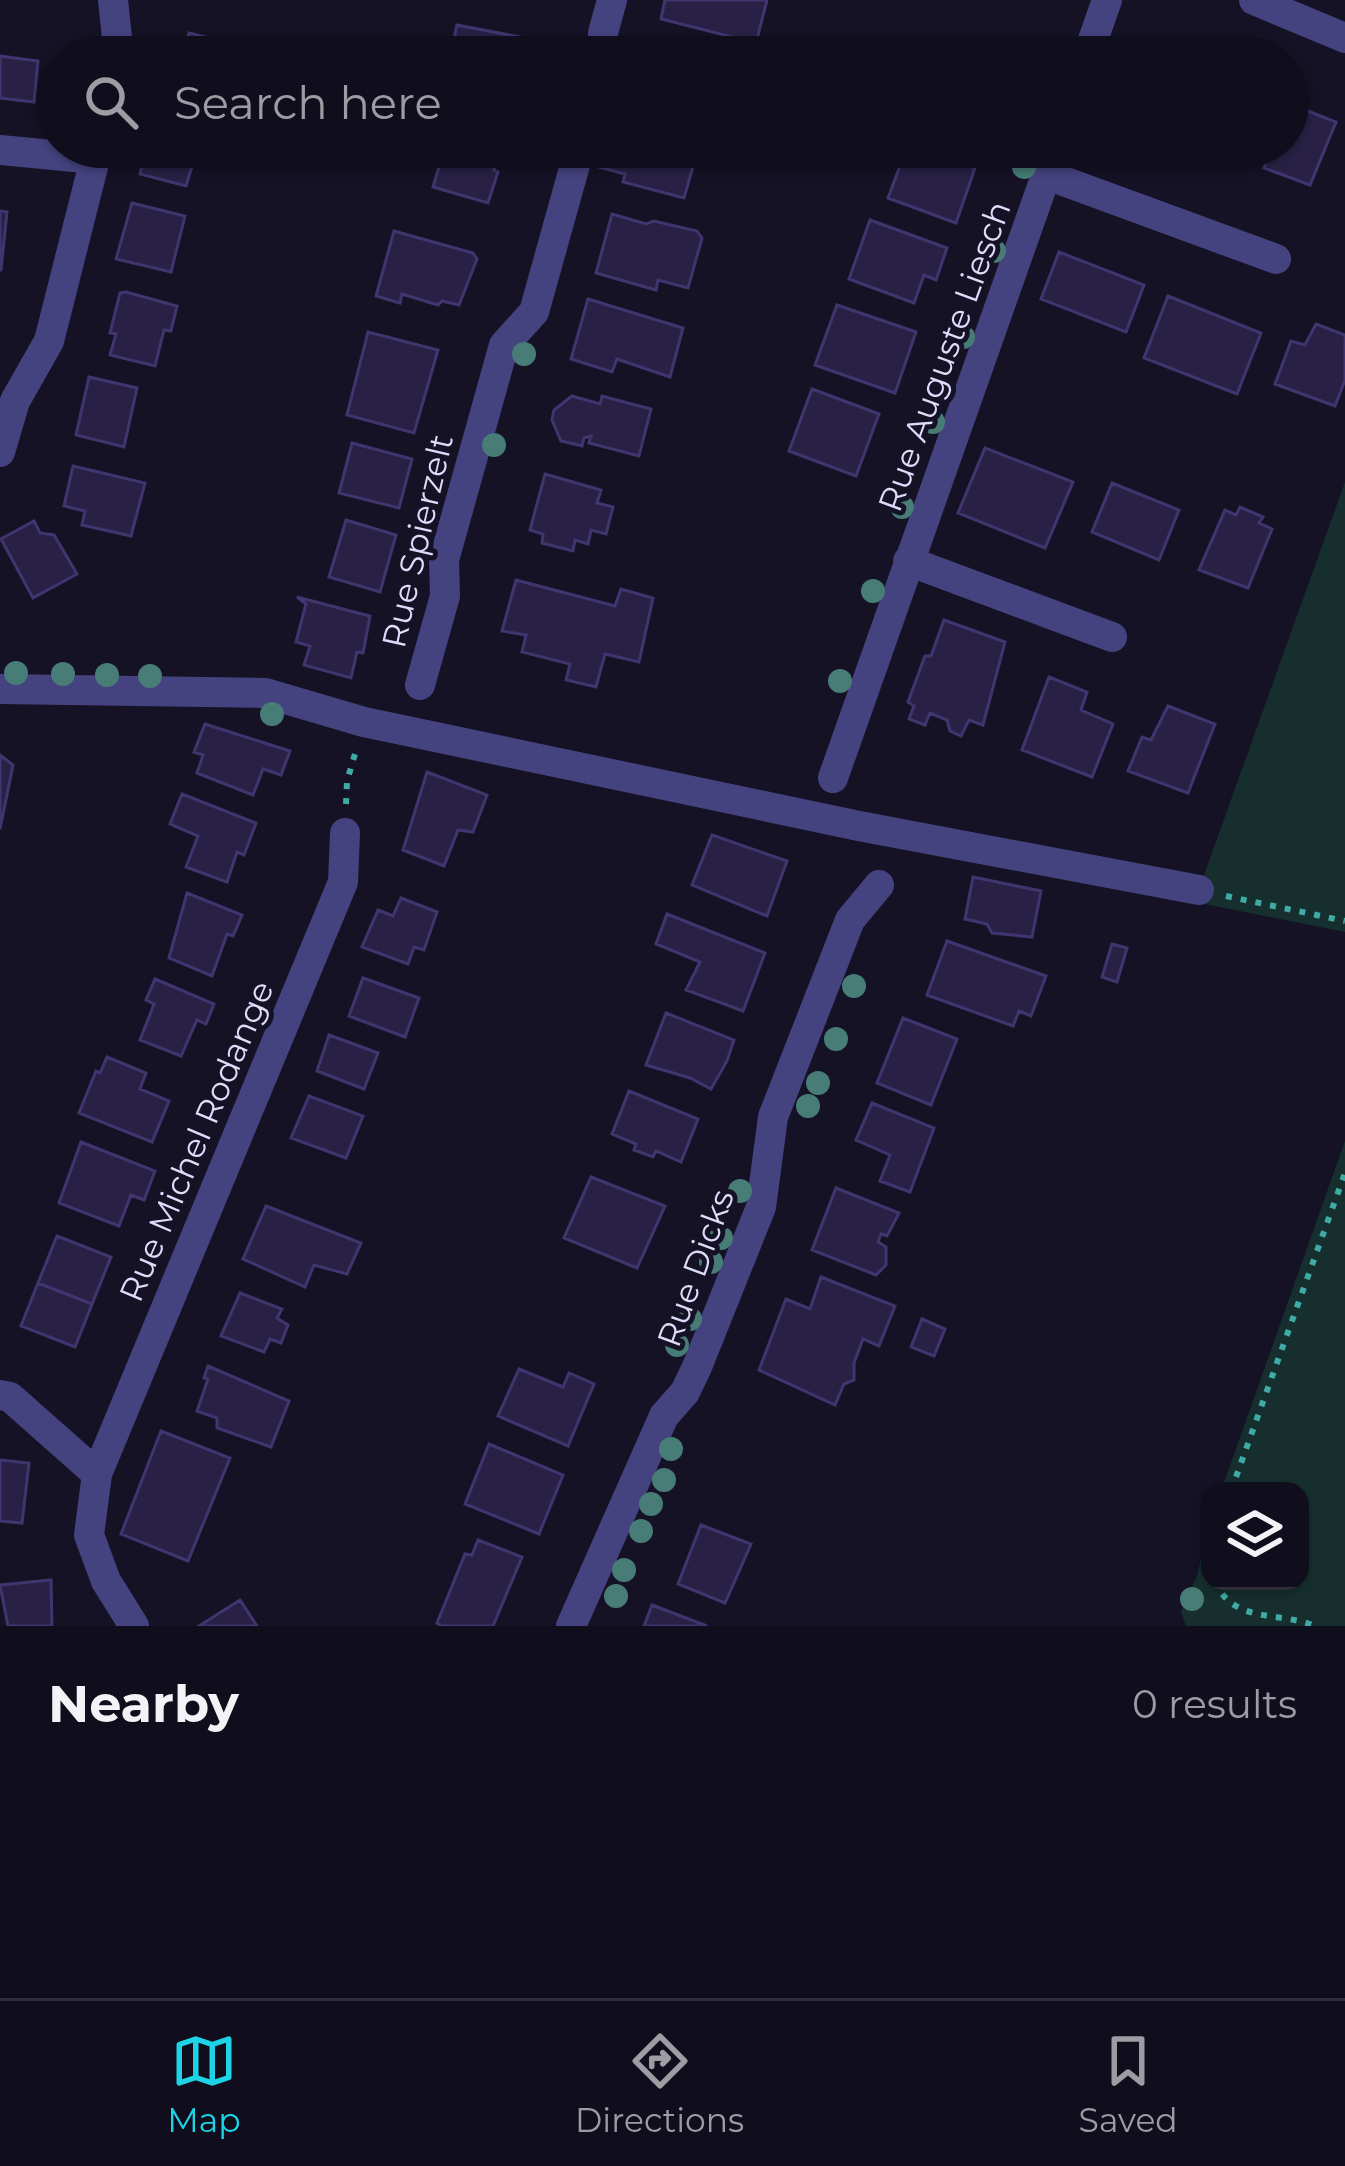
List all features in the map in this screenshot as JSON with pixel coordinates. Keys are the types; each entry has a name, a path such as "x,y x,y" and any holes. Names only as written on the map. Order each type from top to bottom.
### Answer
{"street":[{"path":"113,0 116,36"},
{"path":"603,36 612,0"},
{"path":"1094,36 1107,0"},
{"path":"1254,0 1345,38"},
{"path":"0,150 36,151"},
{"path":"0,452 15,401 49,340 92,168"},
{"name":"Rue Spierzelt","path":"420,685 445,596 444,560 504,345 534,311 574,168"},
{"name":"Rue Auguste Liesch","path":"833,778 1049,168"},
{"name":"Rue Auguste Liesch","path":"1068,168 1276,260"},
{"name":"Rue Auguste Liesch","path":"908,561 1112,637"},
{"path":"0,689 265,693 364,722 837,822 1199,890"},
{"name":"Rue Michel Rodange","path":"97,1474 343,882 345,833"},
{"name":"Rue Dicks","path":"580,1618 664,1416 685,1392 697,1367 761,1207 773,1117 850,920 879,885"},
{"path":"0,1395 10,1397 97,1474 89,1535 106,1581 134,1626"}],"path":[{"path":"345,833 347,781 364,722"},
{"path":"1199,890 1345,921"},
{"path":"1234,1482 1345,1173"},
{"path":"1219,1590 1243,1612 1315,1626"}],"green space":[{"path":"1345,482 1345,932 1170,897 1199,889"},
{"path":"1345,1141 1345,1626 1186,1626 1181,1612 1201,1559 1201,1590 1309,1590 1309,1482 1224,1482"}],"building":[{"path":"665,0 767,0 758,36 728,36 661,19"},
{"path":"457,25 515,36 455,36"},
{"path":"0,56 36,61 34,102 0,98"},
{"path":"1309,111 1336,122 1310,185 1264,168 1309,168"},
{"path":"142,168 191,168 186,186 140,174"},
{"path":"439,168 495,168 498,172 488,203 433,187"},
{"path":"602,168 693,168 684,198 623,182 625,174"},
{"path":"899,168 975,168 956,223 888,198"},
{"path":"132,203 185,216 171,272 116,259"},
{"path":"0,211 7,212 1,270 0,270"},
{"path":"612,214 697,231 702,238 688,288 658,280 656,290 596,273"},
{"path":"870,220 947,248 936,280 924,275 914,303 849,279"},
{"path":"394,231 473,253 477,259 459,305 442,301 438,305 402,294 400,303 376,296"},
{"path":"1059,252 1144,285 1126,332 1041,299"},
{"path":"120,293 177,306 171,331 164,330 155,366 110,355"},
{"path":"1168,296 1261,333 1237,394 1144,358"},
{"path":"588,299 683,328 670,377 617,359 612,372 571,359"},
{"path":"837,305 916,332 895,393 815,365"},
{"path":"1316,324 1345,335 1345,380 1335,406 1275,384 1291,341 1305,345"},
{"path":"368,332 438,350 414,433 347,415"},
{"path":"89,377 137,388 124,447 76,435"},
{"path":"812,389 879,414 856,476 789,451"},
{"path":"572,396 600,404 602,396 651,409 639,456 589,443 591,436 584,438 582,446 561,441 552,420 554,410"},
{"path":"352,443 412,459 399,508 339,493"},
{"path":"985,448 1073,482 1045,548 958,513"},
{"path":"73,466 145,483 131,536 82,525 85,511 64,506"},
{"path":"545,474 601,490 597,503 613,507 606,534 591,530 588,544 575,540 573,551 542,543 543,534 530,530"},
{"path":"1112,483 1179,510 1159,560 1092,532"},
{"path":"1240,507 1263,517 1259,523 1272,529 1248,588 1199,570 1225,510 1236,515"},
{"path":"346,520 396,535 380,592 329,577"},
{"path":"34,521 40,533 54,535 77,574 33,598 1,539"},
{"path":"516,580 615,606 621,589 653,598 639,662 605,654 596,687 566,680 570,664 522,652 526,635 502,631"},
{"path":"297,597 370,616 363,653 357,652 351,678 304,665 310,646 296,642 306,604"},
{"path":"944,620 1005,642 983,725 969,720 961,736 950,731 947,720 930,713 925,725 909,719 914,706 908,702"},
{"path":"1049,677 1087,692 1081,710 1113,724 1092,777 1022,750"},
{"path":"1168,706 1215,724 1188,793 1128,771 1142,737 1151,740"},
{"path":"205,724 290,751 281,775 263,769 253,795 197,773 203,755 194,752"},
{"path":"0,755 13,765 0,829"},
{"path":"427,772 487,795 473,832 458,830 444,866 403,850"},
{"path":"182,794 256,823 244,855 237,852 227,882 186,867 198,836 170,824"},
{"path":"712,835 787,861 767,916 692,885"},
{"path":"973,877 1041,891 1032,937 992,933 987,924 965,919"},
{"path":"187,893 242,915 233,936 227,934 212,976 169,958"},
{"path":"401,898 437,912 424,950 414,947 408,964 362,947 378,910 393,916"},
{"path":"667,914 765,953 743,1011 686,990 700,962 656,944"},
{"path":"947,941 1046,976 1031,1016 1019,1011 1013,1026 927,995"},
{"path":"1112,944 1127,948 1117,982 1102,977"},
{"path":"363,978 419,998 405,1037 349,1016"},
{"path":"155,979 214,1004 206,1024 197,1020 181,1056 140,1040 154,1004 146,1000"},
{"path":"666,1013 734,1040 711,1089 646,1065"},
{"path":"903,1018 957,1039 931,1105 877,1083"},
{"path":"329,1035 378,1053 364,1089 317,1071"},
{"path":"107,1057 146,1073 140,1089 169,1101 152,1142 79,1113"},
{"path":"629,1091 698,1119 681,1162 656,1151 653,1157 634,1150 636,1144 612,1134"},
{"path":"309,1096 363,1116 346,1158 291,1138"},
{"path":"872,1103 934,1128 910,1192 880,1181 890,1155 856,1140"},
{"path":"81,1142 155,1171 144,1200 131,1195 119,1226 59,1203"},
{"path":"591,1177 665,1206 637,1268 564,1238"},
{"path":"836,1188 899,1213 887,1236 881,1234 878,1242 886,1247 886,1265 876,1275 812,1250"},
{"path":"266,1206 361,1243 347,1274 314,1265 305,1287 243,1259"},
{"path":"57,1236 111,1257 92,1304 38,1283"},
{"path":"821,1277 895,1306 879,1346 863,1339 854,1363 854,1380 844,1384 835,1405 759,1370 786,1299 810,1309"},
{"path":"38,1283 92,1304 75,1347 21,1326"},
{"path":"240,1293 282,1309 277,1318 288,1325 281,1343 270,1339 264,1352 221,1336"},
{"path":"922,1319 945,1329 934,1356 911,1347"},
{"path":"208,1366 289,1401 271,1447 217,1428 217,1418 197,1411"},
{"path":"519,1369 563,1387 569,1373 594,1384 568,1446 498,1416"},
{"path":"161,1431 230,1458 188,1561 121,1534"},
{"path":"489,1444 563,1475 539,1534 465,1504"},
{"path":"0,1460 29,1463 22,1523 0,1521"},
{"path":"701,1525 751,1544 725,1603 678,1584"},
{"path":"478,1540 522,1557 493,1626 442,1626 437,1623 465,1554 472,1555"},
{"path":"51,1580 52,1626 8,1626 0,1585"},
{"path":"240,1600 257,1626 199,1626"},
{"path":"652,1605 707,1626 644,1626"}]}
